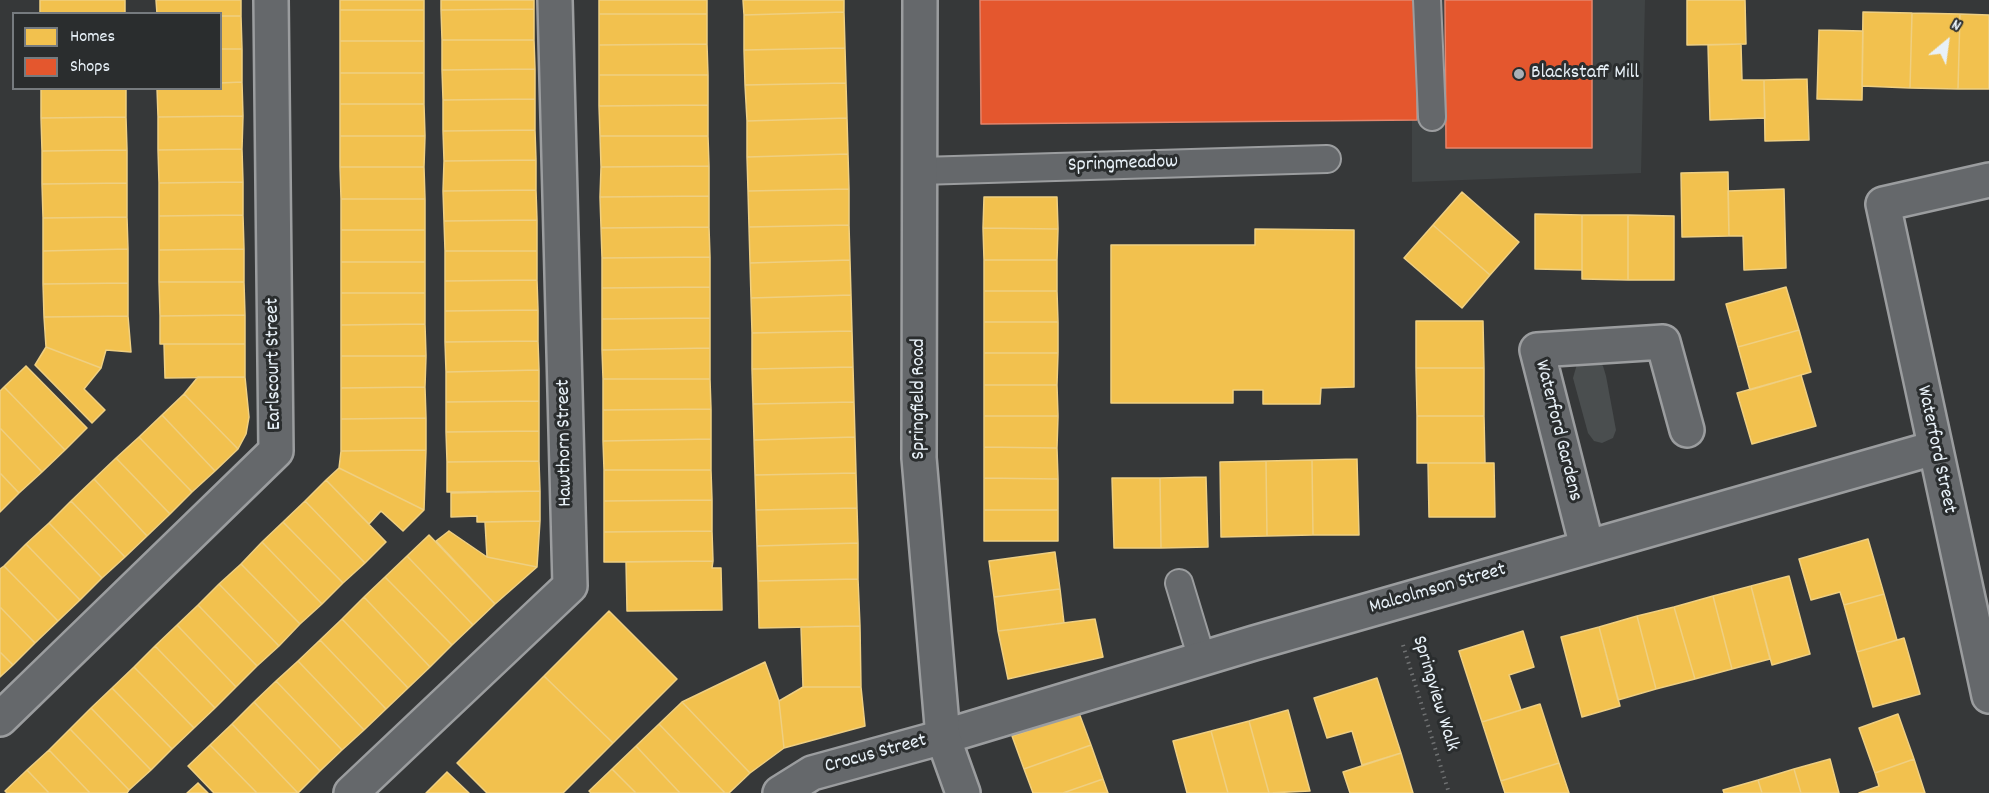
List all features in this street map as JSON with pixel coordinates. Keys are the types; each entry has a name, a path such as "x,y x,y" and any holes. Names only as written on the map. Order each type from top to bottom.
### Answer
{"street":[{"name":"Earlscourt Street","path":"0,719 276,451 271,0"},
{"name":"Hawthorn Street","path":"351,793 570,586 555,0"},
{"name":"Springfield Road","path":"920,0 919,458 943,737 963,793"},
{"name":"Waterford Street","path":"1989,180 1883,204 1989,696"},
{"name":"Waterford Gardens","path":"1587,548 1537,350 1663,342 1687,430"},
{"name":"Malcolmson Street","path":"943,737 1202,659 1934,448"},
{"name":"Crocus Street","path":"780,793 812,772 943,737"}],"lane":[{"path":"1427,0 1432,117"},
{"name":"Springmeadow","path":"920,171 1327,159"},
{"path":"1179,584 1202,659"}],"path":[{"name":"Springview Walk","path":"1391,604 1449,793"}],"shaded area":[{"name":"Blackstaff Mill","path":"1412,0 1645,0 1641,173 1412,182"},
{"path":"1596,358 1603,366 1606,376 1616,430 1613,438 1602,443 1594,441 1588,433 1573,378 1577,364"}],"building: Homes":[{"path":"40,0 125,0 125,12 40,12"},
{"path":"156,0 241,0 241,16 222,16 222,12 157,12"},
{"path":"340,0 424,0 424,10 340,10"},
{"path":"441,0 534,0 534,9 441,10"},
{"path":"599,0 707,0 707,14 599,14"},
{"path":"743,0 844,0 844,12 744,15"},
{"path":"1687,0 1745,0 1746,44 1687,45"},
{"path":"534,9 534,40 442,40 441,10"},
{"path":"340,10 424,10 424,41 340,41"},
{"path":"844,12 845,48 744,50 744,15"},
{"path":"1863,12 1912,13 1910,88 1862,86"},
{"path":"1912,13 1960,14 1958,89 1910,88"},
{"path":"599,14 707,14 707,44 599,45"},
{"path":"1960,14 1989,15 1989,89 1958,89"},
{"path":"222,16 241,16 242,49 222,49"},
{"path":"1819,30 1863,31 1862,100 1817,99"},
{"path":"442,40 534,40 535,69 442,70"},
{"path":"340,41 424,41 424,73 340,73"},
{"path":"707,44 708,75 599,75 599,45"},
{"path":"1741,44 1742,80 1764,80 1765,118 1710,120 1708,45"},
{"path":"845,48 846,83 745,85 744,50"},
{"path":"222,49 242,49 242,82 222,83"},
{"path":"535,69 535,99 443,100 442,70"},
{"path":"340,73 424,73 424,104 340,104"},
{"path":"599,75 708,75 708,105 599,106"},
{"path":"1807,79 1809,140 1765,141 1764,80"},
{"path":"242,82 243,116 158,117 157,90 222,90 222,83"},
{"path":"846,83 847,118 747,121 745,85"},
{"path":"41,90 126,90 126,117 41,118"},
{"path":"535,99 535,130 443,131 443,100"},
{"path":"340,104 424,104 425,136 340,136"},
{"path":"708,105 708,136 600,136 599,106"},
{"path":"243,116 242,149 158,150 158,117"},
{"path":"126,117 127,150 42,151 41,118"},
{"path":"847,118 848,154 747,157 747,121"},
{"path":"535,130 536,160 444,161 443,131"},
{"path":"340,136 425,136 424,167 340,167"},
{"path":"600,136 708,136 709,166 601,167"},
{"path":"242,149 243,182 159,183 158,150"},
{"path":"127,150 127,183 42,184 42,151"},
{"path":"848,154 849,189 748,191 747,157"},
{"path":"536,160 536,190 443,191 444,161"},
{"path":"709,166 709,196 600,197 601,167"},
{"path":"340,167 424,167 425,199 341,199"},
{"path":"1728,172 1729,236 1682,237 1681,173"},
{"path":"243,182 243,215 159,216 159,183"},
{"path":"127,183 127,217 43,218 42,184"},
{"path":"849,189 849,225 749,227 748,191"},
{"path":"1784,189 1786,268 1744,270 1743,236 1729,236 1728,191"},
{"path":"536,190 537,220 444,221 443,191"},
{"path":"1462,192 1519,242 1490,275 1433,225"},
{"path":"709,196 709,227 601,228 600,197"},
{"path":"984,197 1057,197 1058,229 983,228"},
{"path":"341,199 425,199 425,230 341,230"},
{"path":"1535,214 1582,215 1582,270 1535,269"},
{"path":"243,215 244,249 159,250 159,216"},
{"path":"1582,215 1628,215 1628,280 1582,279"},
{"path":"1628,215 1674,216 1674,280 1628,280"},
{"path":"127,217 128,249 43,251 43,218"},
{"path":"537,220 537,251 445,251 444,221"},
{"path":"849,225 850,260 750,263 749,227"},
{"path":"1433,225 1490,275 1462,308 1404,258"},
{"path":"709,227 710,257 602,258 601,228"},
{"path":"983,228 1058,229 1057,260 984,260"},
{"path":"1255,229 1354,230 1354,387 1321,388 1320,404 1263,404 1263,390 1233,390 1233,403 1111,403 1111,245 1255,245"},
{"path":"341,230 425,230 425,262 341,262"},
{"path":"128,249 128,283 43,284 43,251"},
{"path":"244,249 244,282 159,282 159,250"},
{"path":"445,251 537,251 537,280 445,281"},
{"path":"710,257 710,287 602,288 602,258"},
{"path":"850,260 851,295 751,298 750,263"},
{"path":"984,260 1057,260 1057,291 984,291"},
{"path":"341,262 425,262 425,293 341,293"},
{"path":"537,280 538,310 445,311 445,281"},
{"path":"159,282 244,282 245,315 160,316"},
{"path":"128,283 128,316 44,317 43,284"},
{"path":"710,287 710,318 602,319 602,288"},
{"path":"1786,287 1799,330 1738,347 1726,304"},
{"path":"984,291 1057,291 1058,322 984,322"},
{"path":"341,293 425,293 425,324 341,325"},
{"path":"851,295 852,331 752,333 751,298"},
{"path":"538,310 538,341 445,342 445,311"},
{"path":"245,315 245,344 160,344 160,316"},
{"path":"128,316 131,352 106,350 101,368 46,347 44,317"},
{"path":"710,318 710,348 602,350 602,319"},
{"path":"1416,321 1483,321 1484,368 1416,368"},
{"path":"984,322 1058,322 1058,353 984,353"},
{"path":"425,324 426,356 341,356 341,325"},
{"path":"1799,330 1811,372 1750,390 1738,347"},
{"path":"852,331 853,367 752,369 752,333"},
{"path":"538,341 539,370 446,372 445,342"},
{"path":"164,344 245,344 245,377 165,378"},
{"path":"46,347 101,368 84,389 105,410 92,423 35,365"},
{"path":"710,348 710,379 603,379 602,350"},
{"path":"984,353 1058,353 1057,385 984,385"},
{"path":"341,356 426,356 425,387 341,388"},
{"path":"26,366 87,428 65,450 4,387"},
{"path":"853,367 854,402 753,404 752,369"},
{"path":"1416,368 1484,368 1484,416 1417,416"},
{"path":"539,370 539,401 446,402 446,372"},
{"path":"1801,375 1816,426 1752,444 1737,393"},
{"path":"198,377 245,377 249,417 246,434 238,449 184,394"},
{"path":"603,379 710,379 711,409 603,410"},
{"path":"984,385 1057,385 1058,416 984,416"},
{"path":"4,387 65,450 42,472 0,428 0,391"},
{"path":"425,387 426,418 341,419 341,388"},
{"path":"184,394 238,449 215,471 162,415"},
{"path":"539,401 539,431 446,432 446,402"},
{"path":"854,402 855,437 754,440 753,404"},
{"path":"711,409 711,439 603,441 603,410"},
{"path":"162,415 215,471 192,492 139,437"},
{"path":"984,416 1058,416 1057,448 984,447"},
{"path":"1417,416 1484,416 1485,463 1417,463"},
{"path":"426,418 426,450 341,451 341,419"},
{"path":"0,428 42,472 19,493 0,473"},
{"path":"539,431 539,461 447,462 446,432"},
{"path":"139,437 192,492 170,514 116,458"},
{"path":"855,437 856,473 755,475 754,440"},
{"path":"711,439 711,470 604,470 603,441"},
{"path":"984,447 1057,448 1058,479 984,478"},
{"path":"426,450 424,510 339,468 341,451"},
{"path":"116,458 170,514 147,536 94,479"},
{"path":"1357,459 1359,535 1313,535 1312,460"},
{"path":"1312,460 1313,535 1267,536 1266,461"},
{"path":"539,461 540,491 447,492 447,462"},
{"path":"1266,461 1267,536 1221,537 1220,462"},
{"path":"1428,463 1494,463 1495,517 1429,517"},
{"path":"339,468 424,510 403,531 381,511 369,524 326,480"},
{"path":"604,470 711,470 712,500 604,501"},
{"path":"0,473 19,493 0,512"},
{"path":"856,473 857,508 756,510 755,475"},
{"path":"1206,477 1208,547 1161,548 1160,478"},
{"path":"984,478 1058,479 1058,510 984,510"},
{"path":"1112,478 1160,478 1161,548 1114,548"},
{"path":"94,479 147,536 125,557 71,501"},
{"path":"326,480 386,542 365,563 305,501"},
{"path":"540,491 540,521 477,522 477,516 451,517 451,493"},
{"path":"712,500 712,531 604,532 604,501"},
{"path":"71,501 125,557 102,578 49,523"},
{"path":"305,501 365,563 343,583 283,522"},
{"path":"857,508 858,543 757,546 756,510"},
{"path":"984,510 1058,510 1058,541 984,541"},
{"path":"540,521 537,567 487,557 485,522"},
{"path":"283,522 343,583 322,604 262,542"},
{"path":"49,523 102,578 80,600 26,544"},
{"path":"449,531 487,557 537,567 495,604 436,541"},
{"path":"712,531 713,561 604,562 604,532"},
{"path":"429,535 495,604 473,625 407,556"},
{"path":"1868,539 1884,594 1844,605 1840,592 1811,600 1799,559"},
{"path":"262,542 322,604 300,624 241,564"},
{"path":"858,543 858,579 758,581 757,546"},
{"path":"26,544 80,600 58,621 4,566"},
{"path":"1055,552 1060,589 994,597 989,561"},
{"path":"407,556 473,625 452,645 385,577"},
{"path":"713,561 712,568 721,568 722,610 627,611 626,562"},
{"path":"241,564 300,624 279,646 219,584"},
{"path":"4,566 58,621 35,643 0,607 0,569"},
{"path":"1789,576 1810,654 1772,665 1751,586"},
{"path":"385,577 452,645 430,667 364,597"},
{"path":"858,579 860,626 759,628 758,581"},
{"path":"219,584 279,646 257,666 198,605"},
{"path":"1751,586 1770,659 1732,669 1713,596"},
{"path":"1060,589 1064,623 998,631 994,597"},
{"path":"1884,594 1897,640 1857,652 1844,605"},
{"path":"1713,596 1732,669 1695,679 1674,607"},
{"path":"364,597 430,667 408,688 342,619"},
{"path":"198,605 257,666 236,687 177,625"},
{"path":"0,607 35,643 13,665 0,652"},
{"path":"1674,607 1695,679 1656,689 1637,616"},
{"path":"609,611 677,679 613,743 544,676"},
{"path":"1637,616 1656,689 1618,700 1599,627"},
{"path":"342,619 408,688 386,709 320,640"},
{"path":"1095,619 1103,657 1008,679 998,631"},
{"path":"177,625 236,687 215,708 155,646"},
{"path":"860,626 861,687 803,687 801,627"},
{"path":"1599,627 1620,706 1582,717 1561,637"},
{"path":"1523,631 1534,667 1509,675 1521,710 1482,722 1459,651"},
{"path":"1904,638 1920,694 1873,707 1857,652"},
{"path":"320,640 386,709 364,730 298,661"},
{"path":"155,646 215,708 194,728 134,667"},
{"path":"0,652 13,665 0,677"},
{"path":"298,661 364,730 342,750 276,681"},
{"path":"765,662 779,701 784,748 750,773 682,702"},
{"path":"134,667 194,728 172,749 112,688"},
{"path":"544,676 613,743 563,793 487,793 457,763"},
{"path":"1377,678 1401,753 1362,765 1352,731 1327,738 1314,698"},
{"path":"276,681 342,750 320,771 254,702"},
{"path":"803,687 861,687 865,726 784,748 779,701"},
{"path":"112,688 172,749 151,770 91,708"},
{"path":"254,702 320,771 298,793 232,724"},
{"path":"682,702 750,773 729,793 725,793 659,724"},
{"path":"1540,704 1559,763 1501,781 1482,722"},
{"path":"91,708 151,770 129,790 70,729"},
{"path":"1288,710 1310,791 1269,793 1249,721"},
{"path":"1079,713 1091,745 1024,769 1012,736"},
{"path":"1898,714 1914,759 1875,773 1859,728"},
{"path":"1249,721 1269,793 1228,793 1211,731"},
{"path":"232,724 298,793 257,793 210,745"},
{"path":"659,724 725,793 680,793 636,746"},
{"path":"70,729 129,790 127,793 90,793 49,750"},
{"path":"1211,731 1228,793 1187,793 1173,741"},
{"path":"210,745 257,793 214,793 188,766"},
{"path":"1091,745 1103,779 1063,793 1033,793 1024,769"},
{"path":"636,746 680,793 636,793 612,769"},
{"path":"49,750 90,793 49,793 27,770"},
{"path":"1401,753 1413,793 1350,793 1343,772"},
{"path":"1830,759 1839,793 1801,793 1794,769"},
{"path":"1914,759 1925,793 1859,793 1879,786 1875,773"},
{"path":"1559,763 1569,793 1505,793 1501,781"},
{"path":"612,769 636,793 591,793 589,791"},
{"path":"1794,769 1801,793 1762,793 1758,780"},
{"path":"27,770 49,793 7,793 5,791"},
{"path":"447,772 469,793 426,793"},
{"path":"1103,779 1108,793 1063,793"},
{"path":"1758,780 1762,793 1724,793 1723,790"},
{"path":"198,783 208,793 187,793"}],"building: Shops":[{"path":"980,0 1416,0 1417,120 981,124"},
{"name":"Blackstaff Mill","path":"1445,0 1592,0 1592,148 1446,148"}],"place":[{"name":"Blackstaff Mill","path":"1519,74"}]}
